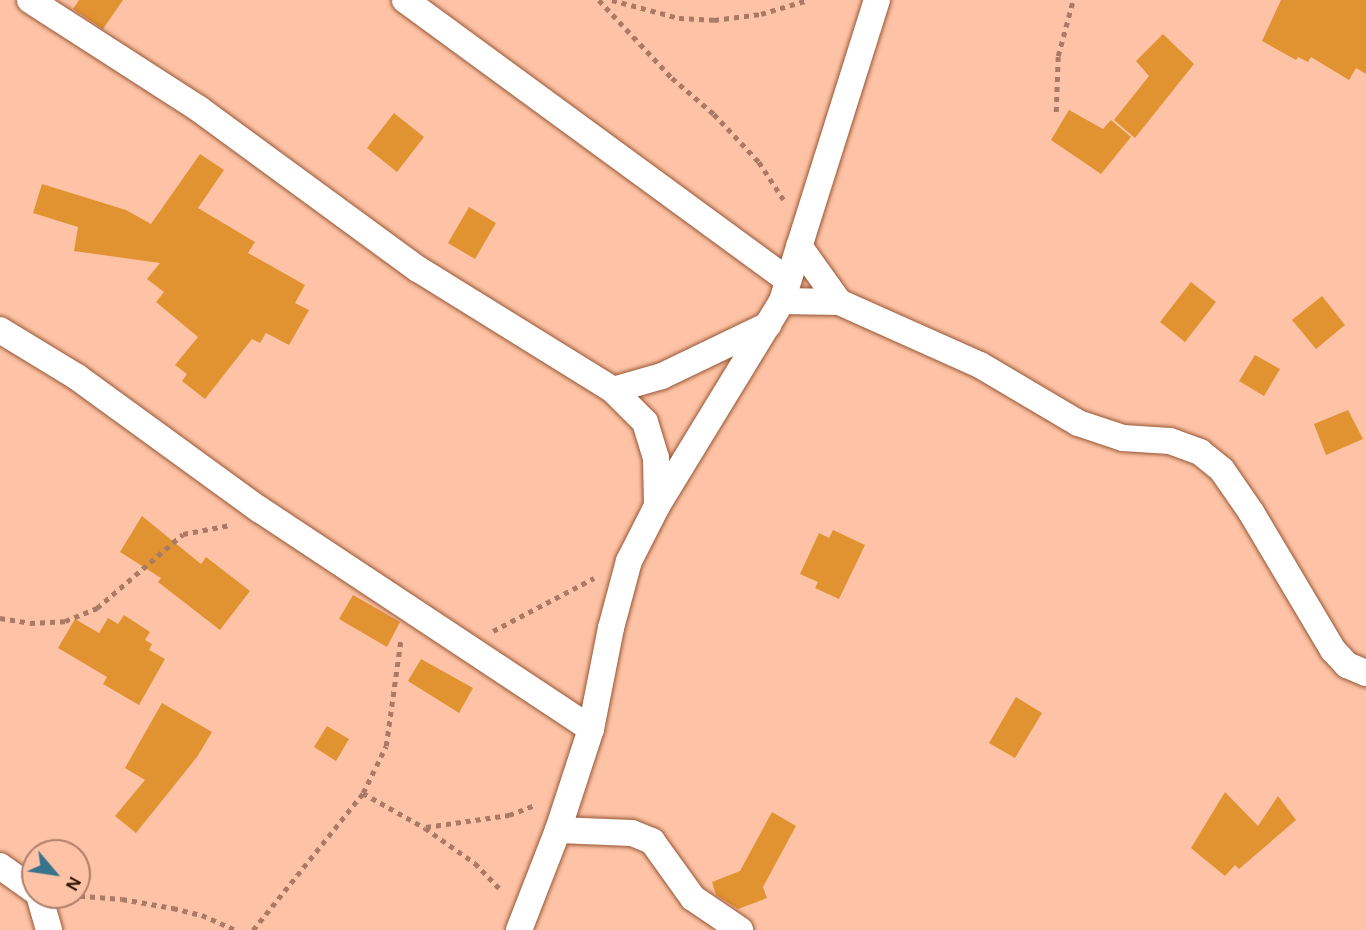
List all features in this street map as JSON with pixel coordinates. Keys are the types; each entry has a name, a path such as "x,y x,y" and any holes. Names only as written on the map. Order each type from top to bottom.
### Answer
{"street":[{"path":"30,0 199,108 418,269 613,390 645,422 656,458 657,506"},
{"path":"405,0 785,291 839,302 981,365 1078,423 1122,438 1170,441 1200,452 1222,470 1251,512 1333,650 1348,665 1366,673"},
{"path":"522,922 558,830 591,729 611,628 629,561 657,506 768,325 785,291 877,0"},
{"path":"802,238 839,302"},
{"path":"613,390 662,376 768,325"},
{"path":"0,330 88,385 276,520 591,729"},
{"path":"558,830 632,833 652,841 693,898 740,930"},
{"path":"0,866 21,881"},
{"path":"43,909 49,930"}],"path":[{"path":"599,0 672,78 714,114 759,162 802,238"},
{"path":"612,0 680,18 714,20 761,14 808,0"},
{"path":"1056,112 1058,55 1073,0"},
{"path":"0,618 30,623 65,621 97,608 183,534 212,527 276,520"},
{"path":"465,646 629,561"},
{"path":"254,930 363,793 386,746 404,606"},
{"path":"363,793 425,828 475,863 522,922"},
{"path":"425,828 509,815 570,793"},
{"path":"91,897 173,908 202,915 236,930"}],"building":[{"path":"79,0 123,0 103,29 73,9"},
{"path":"1281,0 1366,0 1366,74 1356,68 1349,80 1311,57 1308,62 1298,57 1296,60 1262,41"},
{"path":"1163,34 1194,64 1135,138 1114,120 1149,76 1136,61"},
{"path":"1069,110 1103,129 1111,120 1131,137 1101,174 1051,140"},
{"path":"394,113 424,137 397,172 367,148"},
{"path":"200,154 224,170 198,208 255,242 248,253 305,285 295,303 309,310 289,345 266,333 260,343 252,339 205,399 182,381 187,374 175,365 198,337 156,302 164,292 147,279 160,263 74,251 78,227 33,213 42,184 126,210 151,224"},
{"path":"469,207 496,223 475,259 448,243"},
{"path":"1191,282 1216,302 1185,342 1160,322"},
{"path":"1322,296 1345,325 1316,349 1292,320"},
{"path":"1255,355 1280,369 1264,396 1239,381"},
{"path":"1348,410 1363,439 1326,455 1314,424"},
{"path":"142,516 201,564 206,557 250,591 220,630 158,582 161,578 120,552"},
{"path":"833,530 865,545 839,599 815,588 818,582 800,574 819,533 829,538"},
{"path":"353,595 400,622 387,647 339,619"},
{"path":"124,615 150,632 145,640 152,644 149,650 165,659 139,705 103,684 107,677 58,648 75,619 99,633 108,618 118,624"},
{"path":"421,659 473,688 459,713 408,681"},
{"path":"1016,697 1042,713 1015,758 989,743"},
{"path":"162,703 212,732 197,757 136,833 115,816 145,780 125,768"},
{"path":"327,726 349,739 336,761 314,747"},
{"path":"1225,792 1258,826 1278,796 1296,820 1239,869 1235,865 1225,876 1191,848"},
{"path":"772,812 796,826 763,887 767,898 738,909 716,895 712,882 740,871"}]}
